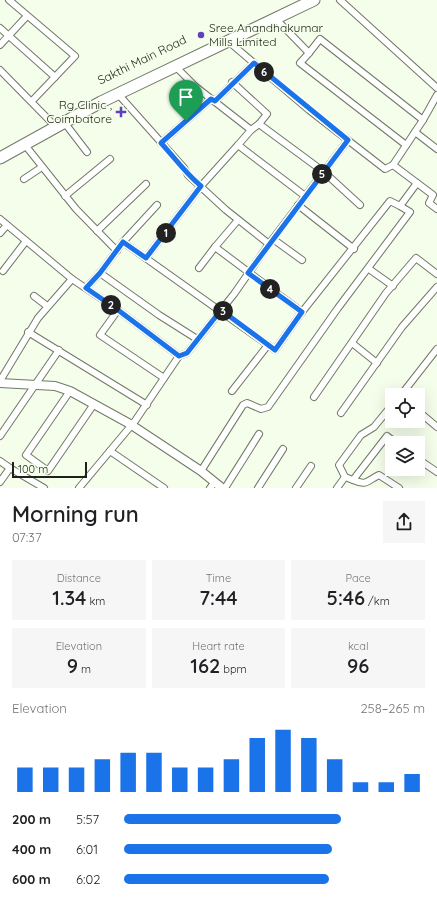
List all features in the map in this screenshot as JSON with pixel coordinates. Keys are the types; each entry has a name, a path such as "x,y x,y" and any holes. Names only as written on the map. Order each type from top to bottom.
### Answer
{"highway":[{"name":"Sakthi Main Road","path":"0,152 51,122 111,95 300,0"},
{"path":"0,158 111,95 314,0"}],"street":[{"path":"9,0 75,56 32,101"},
{"path":"340,0 437,88"},
{"path":"0,45 27,16"},
{"path":"276,18 309,52"},
{"path":"0,28 55,77"},
{"path":"406,145 300,63 320,39 423,120"},
{"path":"228,41 385,169 393,165 423,120 437,95"},
{"path":"161,143 213,100 254,63"},
{"path":"175,66 213,100 252,130"},
{"path":"0,70 51,122"},
{"path":"146,258 201,186 267,114 232,82"},
{"path":"111,95 161,143 184,168 188,175 238,220 302,260"},
{"path":"64,122 87,152"},
{"path":"259,124 324,172 360,205"},
{"path":"414,132 437,149"},
{"path":"79,488 130,424 135,421 179,356 187,353 234,294 271,241 348,140"},
{"path":"25,145 65,196 117,251"},
{"path":"238,145 305,196"},
{"path":"65,196 110,159"},
{"path":"393,165 433,195 429,203 436,208"},
{"path":"24,179 42,167"},
{"path":"400,206 417,183"},
{"path":"97,231 146,184"},
{"path":"123,242 221,310 275,350 302,312 354,249 390,201 410,212 369,269 338,308 268,407 261,409 247,403 243,405 201,471"},
{"path":"86,288 100,273 123,242 157,205"},
{"path":"298,206 354,249"},
{"path":"0,219 72,279 118,310 179,356"},
{"path":"199,268 238,220"},
{"path":"0,233 7,225"},
{"path":"3,271 26,241"},
{"path":"215,247 302,312"},
{"path":"314,397 393,286 416,258 437,274"},
{"path":"369,269 393,286"},
{"path":"100,273 197,339"},
{"path":"72,279 51,304 47,306 28,332 0,382 55,386 70,391 130,424 201,471 212,485 222,488"},
{"path":"341,413 402,327 437,287"},
{"path":"34,296 47,306"},
{"path":"118,310 100,335 164,378"},
{"path":"28,332 147,404"},
{"path":"352,343 377,363"},
{"path":"232,391 268,345"},
{"path":"0,436 59,350"},
{"path":"407,388 437,350"},
{"path":"70,391 26,455 48,471 94,404"},
{"path":"385,414 374,427 361,435 338,465 345,477 362,484 367,483 379,475 399,488"},
{"path":"425,417 437,427"},
{"path":"225,488 259,434"},
{"path":"353,480 385,439"},
{"path":"258,488 283,449"},
{"path":"110,451 164,488"},
{"path":"0,461 44,488"},
{"path":"425,464 437,472"},
{"path":"296,488 311,466"},
{"path":"0,482 10,468"},
{"path":"337,488 345,477"}],"place":[{"name":"Sree Anandhakumar Mills Limited","path":"201,35"},
{"name":"Rg Clinic , Coimbatore","path":"121,112"}],"route":[{"path":"254,63 309,110 348,140 248,273 302,312 275,350 221,310 187,353 179,356 177,353 86,288 100,273 123,242 146,258 201,186 188,175 184,168 161,143 186,121 211,99 215,101 232,82 254,63"}]}
